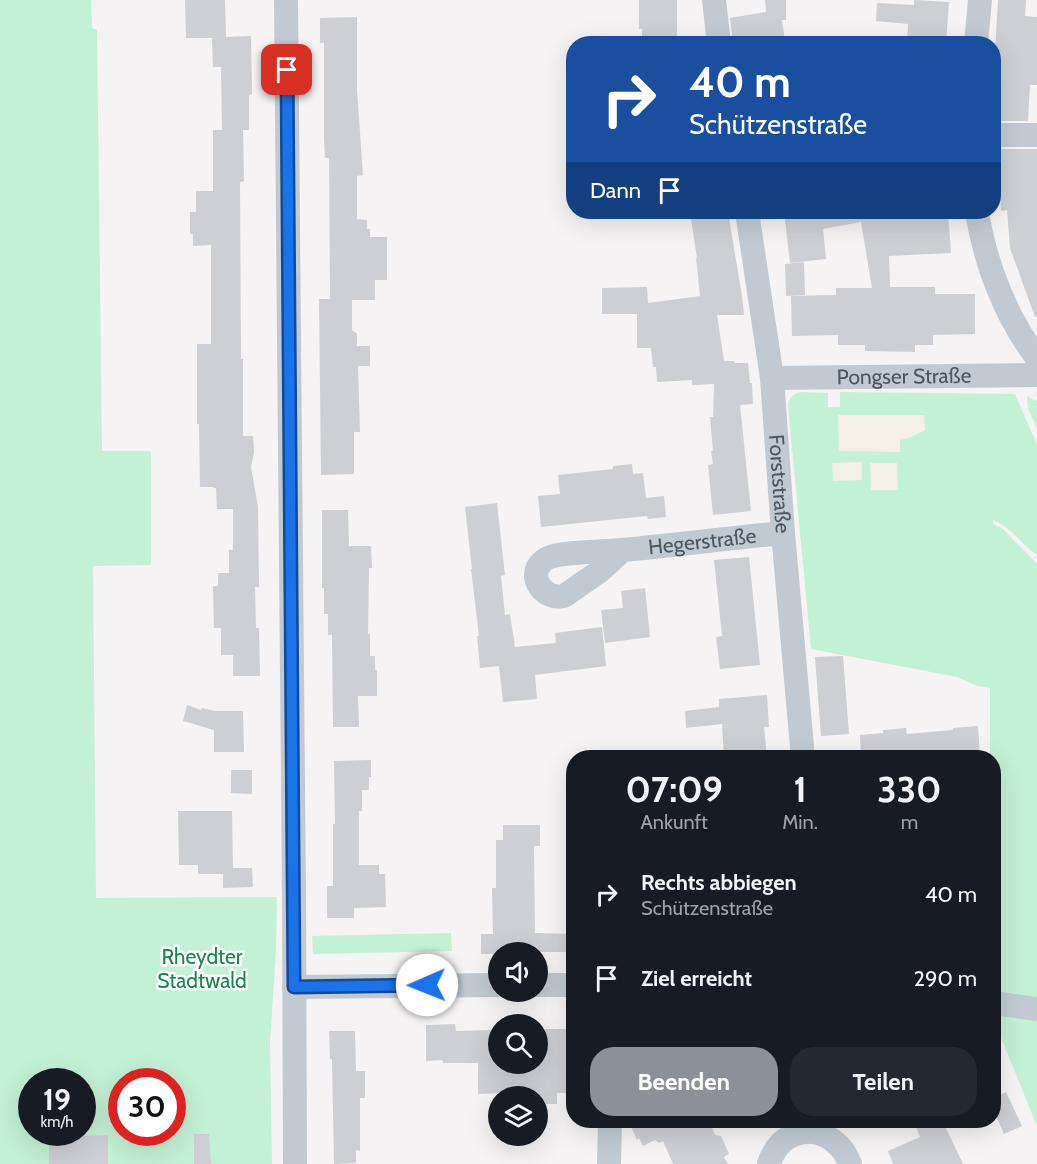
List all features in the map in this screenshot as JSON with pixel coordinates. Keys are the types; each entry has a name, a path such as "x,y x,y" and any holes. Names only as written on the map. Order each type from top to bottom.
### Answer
{"street":[{"path":"286,0 295,1164"},
{"path":"714,0 718,36"},
{"path":"977,36 980,0"},
{"path":"1001,135 1037,135"},
{"name":"Forststraße","path":"748,219 772,378 802,750"},
{"path":"979,219 989,263 999,288 1018,329 1037,358"},
{"name":"Pongser Straße","path":"772,378 1037,375"},
{"name":"Hegerstraße","path":"623,550 783,533"},
{"path":"294,987 488,985"},
{"path":"548,985 566,985"},
{"path":"1001,1004 1037,1009"},
{"path":"609,1164 610,1128"},
{"path":"841,1128 846,1156"},
{"path":"769,1164 773,1152 782,1140 797,1133 814,1132 829,1138 846,1156"}],"green space":[{"name":"Rheydter Stadtwald","path":"0,0 91,0 92,28 97,30 102,451 151,451 151,565 93,566 96,898 277,897 270,1043 272,1164 0,1164"},
{"path":"801,392 828,393 828,407 840,407 840,392 1015,394 1037,445 1037,555 1005,527 993,520 993,524 1003,529 1037,564 1037,1005 1001,1001 1001,750 990,750 990,688 977,686 957,677 811,649 788,405 789,400"},
{"path":"1027,396 1037,401 1037,429 1028,408"},
{"path":"451,933 452,951 313,954 312,936"},
{"path":"1001,1007 1037,1012 1037,1126 1001,1038"}],"sand":[{"path":"838,415 924,415 925,430 900,440 900,452 839,451"},
{"path":"862,462 862,480 833,481 832,463"},
{"path":"870,463 897,463 898,490 871,490"}],"building":[{"path":"185,0 225,0 226,37 251,36 252,94 249,95 249,130 243,130 244,181 240,182 241,359 243,359 243,436 253,436 254,452 251,467 258,507 259,587 255,587 260,676 233,676 233,655 221,655 221,628 214,628 213,586 218,586 218,573 229,573 229,550 233,550 233,509 217,509 216,488 200,487 197,344 211,344 211,245 193,246 193,234 190,234 190,212 196,212 196,191 213,191 213,130 222,130 221,67 213,67 212,38 186,38"},
{"path":"639,0 677,0 677,36 642,36 642,29 639,29"},
{"path":"765,0 786,0 786,20 782,20 784,36 732,36 730,18 766,12"},
{"path":"914,0 949,2 947,36 907,36 908,24 876,21 877,3 914,5"},
{"path":"998,0 1026,0 1025,16 1037,17 1037,85 1030,85 1028,121 1001,121 1001,36 996,36"},
{"path":"357,17 357,90 363,175 357,176 357,219 367,220 370,237 387,237 387,280 375,280 375,300 352,300 352,330 357,334 357,346 370,346 370,366 358,366 360,432 354,432 354,474 321,475 319,299 330,299 329,158 325,158 324,43 320,43 320,18"},
{"path":"1001,149 1037,149 1037,317 1035,317 1010,248 1007,210 1001,211"},
{"path":"691,219 729,219 744,315 717,315 724,361 748,363 750,383 752,383 753,404 740,405 751,511 713,515 708,465 713,464 710,417 713,417 714,384 692,385 692,380 657,382 651,348 637,348 637,314 602,314 602,288 647,287 648,303 700,296"},
{"path":"785,219 949,219 951,253 889,256 890,287 935,287 935,294 975,294 975,334 933,335 933,345 915,345 915,352 865,351 865,345 838,345 838,335 792,336 791,296 836,295 836,288 872,288 861,222 823,229 826,259 790,263"},
{"path":"804,262 805,295 786,296 785,264"},
{"path":"632,464 633,474 643,473 646,498 664,496 666,517 648,519 647,516 541,527 538,496 560,494 558,475 613,469 613,466"},
{"path":"497,503 505,575 501,576 505,615 510,614 515,647 556,643 555,633 602,627 606,666 535,675 537,699 503,702 499,666 480,668 477,636 479,636 465,507"},
{"path":"322,510 348,510 349,546 371,546 368,634 370,634 370,656 375,656 377,696 358,696 359,727 333,727 332,635 328,635 328,614 324,614 324,588 322,588"},
{"path":"749,557 760,665 720,669 716,637 722,636 714,560"},
{"path":"645,588 650,637 605,643 601,610 623,608 621,591"},
{"path":"843,656 849,734 821,736 815,657"},
{"path":"767,695 769,727 764,727 766,750 724,750 722,724 686,728 685,711 719,707 719,699"},
{"path":"187,705 201,710 202,708 215,711 243,711 244,752 214,752 214,730 183,721"},
{"path":"978,726 980,750 861,750 860,735 906,728 907,734 953,730 953,728"},
{"path":"371,760 369,790 362,790 362,811 359,811 359,865 379,865 379,874 385,874 386,907 354,908 354,918 327,918 327,886 333,886 334,761"},
{"path":"231,770 252,770 252,794 231,793"},
{"path":"178,811 232,811 233,868 252,868 253,887 223,888 223,874 198,874 198,865 179,865"},
{"path":"503,825 540,825 540,846 534,846 535,933 566,934 566,952 548,952 548,942 488,942 488,954 481,954 481,934 493,934 492,888 496,888 496,840 503,840"},
{"path":"455,1024 456,1031 488,1030 488,1074 548,1074 548,1029 566,1029 566,1093 557,1093 557,1104 548,1104 548,1086 488,1086 488,1094 478,1094 478,1063 426,1061 426,1025"},
{"path":"329,1031 355,1031 356,1071 365,1071 365,1098 360,1098 360,1151 356,1150 356,1163 334,1164 332,1059 330,1059"},
{"path":"1006,1092 1022,1126 1004,1134 1001,1127 1001,1094"},
{"path":"632,1128 712,1128 715,1135 721,1136 729,1154 724,1157 728,1164 673,1164 663,1141 659,1143 655,1140 643,1146 639,1138 637,1140"},
{"path":"916,1128 946,1128 963,1164 893,1164 888,1151 920,1137"},
{"path":"194,1134 209,1134 211,1164 194,1164"},
{"path":"96,1135 108,1135 108,1164 49,1164 49,1146 96,1146"}],"route":[{"path":"287,70 294,987 427,985"}]}
